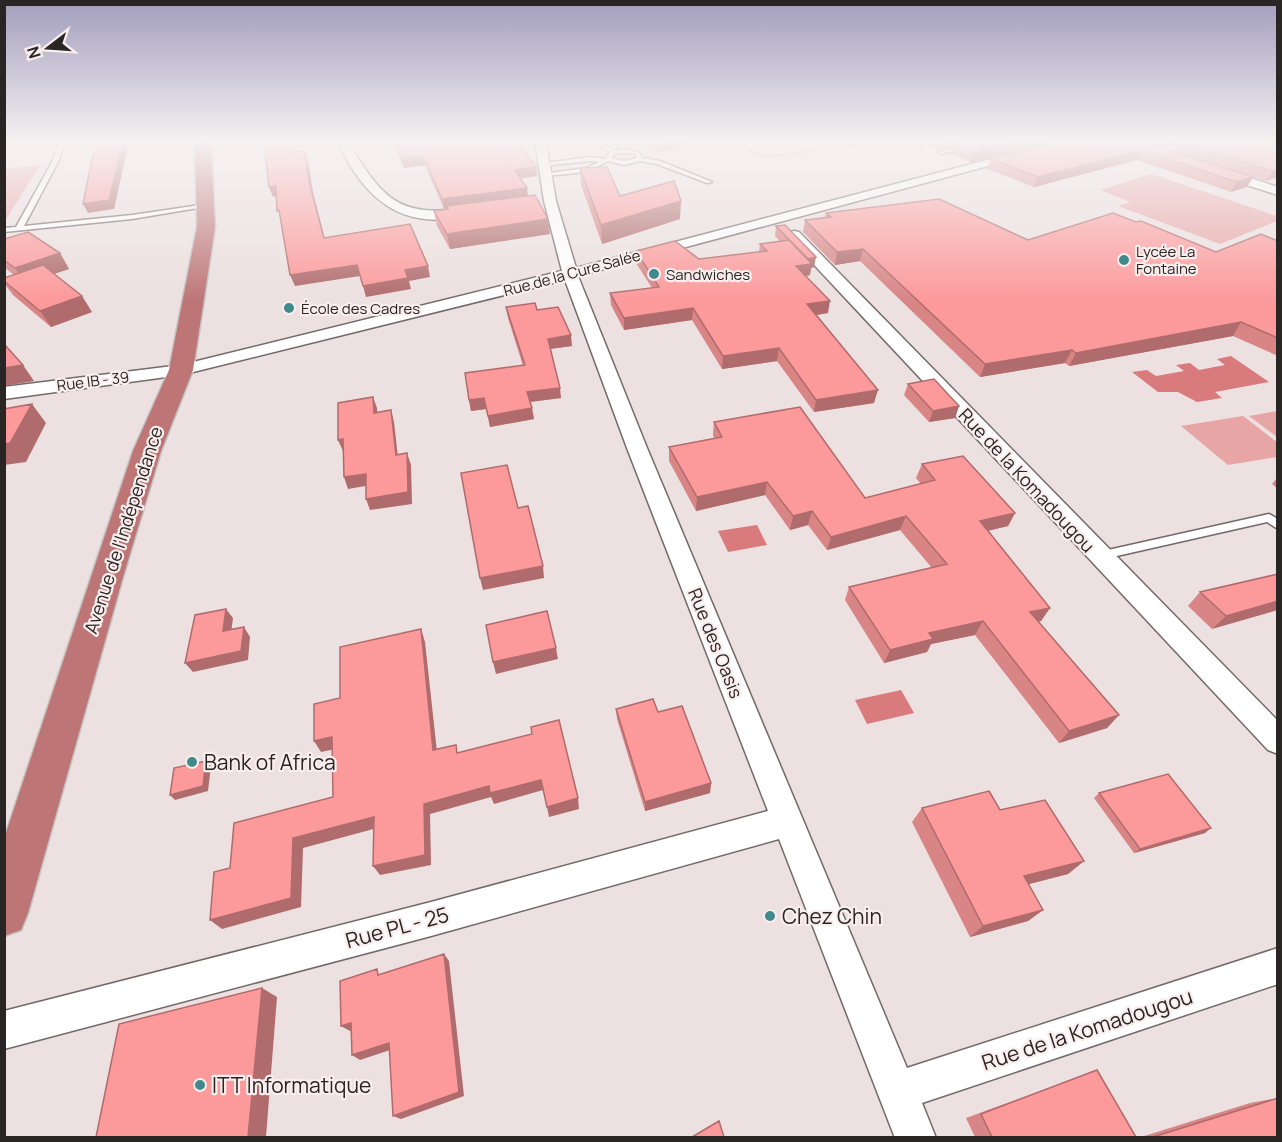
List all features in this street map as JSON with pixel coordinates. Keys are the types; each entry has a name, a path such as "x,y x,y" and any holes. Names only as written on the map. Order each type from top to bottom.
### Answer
{"highway":[{"name":"Avenue de l'Indépendance","path":"4,914 109,567 147,451 181,370 206,227 206,195"}],"street":[{"path":"382,195 388,203 403,211 419,215 437,216 482,210"},
{"name":"Rue des Oasis","path":"544,195 544,202 570,274 641,459 916,1137"},
{"name":"Rue de la Cure Salée","path":"181,370 570,274 864,195"},
{"name":"Rue de la Komadougou","path":"778,218 1098,556 1278,741"},
{"name":"Rue IB - 39","path":"4,393 181,370"},
{"name":"Rue PL - 25","path":"4,1030 430,919 788,821"},
{"name":"Rue de la Komadougou","path":"897,1091 1278,966"}],"lane":[{"path":"19,228 37,195"},
{"path":"4,230 132,217 207,206"},
{"path":"1098,556 1269,518 1278,525"}],"shaded area":[{"path":"5,195 21,195 5,221"},
{"path":"1113,195 1215,195 1277,216 1277,221 1220,244 1118,206 1130,202"},
{"path":"1231,356 1269,382 1215,392 1222,398 1197,402 1178,392 1158,392 1132,372 1147,370 1156,376 1184,371 1176,365 1190,363 1199,370 1225,365 1217,359"},
{"path":"1277,411 1277,437 1249,416"},
{"path":"1243,416 1277,442 1277,457 1228,465 1181,426"},
{"path":"757,525 767,545 728,552 718,531"},
{"path":"901,690 914,713 867,724 855,700"}],"building":[{"path":"85,195 110,195 109,200 83,204"},
{"path":"276,195 313,195 324,238 410,224 428,266 405,270 408,278 363,286 357,265 290,275 279,210 277,211"},
{"path":"440,195 471,195 442,199"},
{"path":"535,195 548,219 447,234 434,211 448,209 446,206"},
{"path":"590,195 679,195 681,201 601,225"},
{"path":"939,199 1028,240 1113,213 1136,222 1141,221 1216,252 1261,234 1278,241 1278,338 1241,322 1076,353 1072,350 985,364 863,249 837,252 805,220 831,217 826,213"},
{"path":"785,225 816,257 808,259 776,226"},
{"path":"28,232 60,253 15,268 4,260 4,239"},
{"path":"789,240 812,264 796,266 830,301 807,304 878,390 816,400 779,348 723,356 693,308 624,318 610,293 659,287 636,251 675,241 699,259 767,251 760,244"},
{"path":"43,265 82,296 40,311 4,281 4,278"},
{"path":"535,303 537,310 558,307 571,335 548,339 560,388 527,392 532,408 488,416 484,398 469,400 465,373 525,365 506,307"},
{"path":"4,344 23,365 4,368"},
{"path":"934,379 959,406 933,411 908,384"},
{"path":"373,397 374,413 391,410 396,455 407,453 408,492 366,499 366,474 344,477 343,439 338,440 338,403"},
{"path":"32,404 10,443 4,444 4,409"},
{"path":"800,407 865,498 935,480 922,464 963,456 1015,513 980,521 1050,608 1030,612 1119,715 1069,731 983,621 929,633 933,639 890,650 849,587 947,564 906,516 831,537 812,511 793,516 767,482 697,497 669,447 722,437 714,422"},
{"path":"507,465 518,508 528,506 543,566 480,578 461,473"},
{"path":"1278,574 1278,601 1226,616 1200,592"},
{"path":"226,609 223,631 244,627 241,651 185,663 195,615"},
{"path":"547,611 556,648 493,662 486,625"},
{"path":"421,629 433,750 456,745 457,753 532,734 531,727 559,720 578,798 547,807 541,780 490,793 489,786 424,804 425,855 373,866 374,817 293,838 291,898 210,920 214,872 230,868 234,823 333,797 332,737 314,741 314,704 340,698 340,647"},
{"path":"653,699 658,712 682,706 711,783 645,802 616,709"},
{"path":"206,761 203,786 170,795 174,768"},
{"path":"1168,774 1211,828 1140,849 1099,793"},
{"path":"989,791 1000,810 1045,800 1084,861 1024,876 1043,910 983,926 922,808"},
{"path":"444,954 459,1092 393,1116 389,1043 352,1055 351,1023 341,1026 340,981 377,969 378,975"},
{"name":"ITT Informatique","path":"262,988 248,1137 96,1137 119,1024"},
{"path":"1097,1070 1136,1137 992,1137 981,1114"},
{"path":"1278,1098 1278,1137 1153,1137"},
{"path":"719,1121 724,1137 692,1137"}],"place":[{"name":"Lycée La Fontaine","path":"1124,260"},
{"name":"Sandwiches","path":"654,274"},
{"name":"École des Cadres","path":"289,308"},
{"name":"Bank of Africa","path":"192,762"},
{"name":"Chez Chin","path":"770,916"},
{"name":"ITT Informatique","path":"200,1085"}]}
